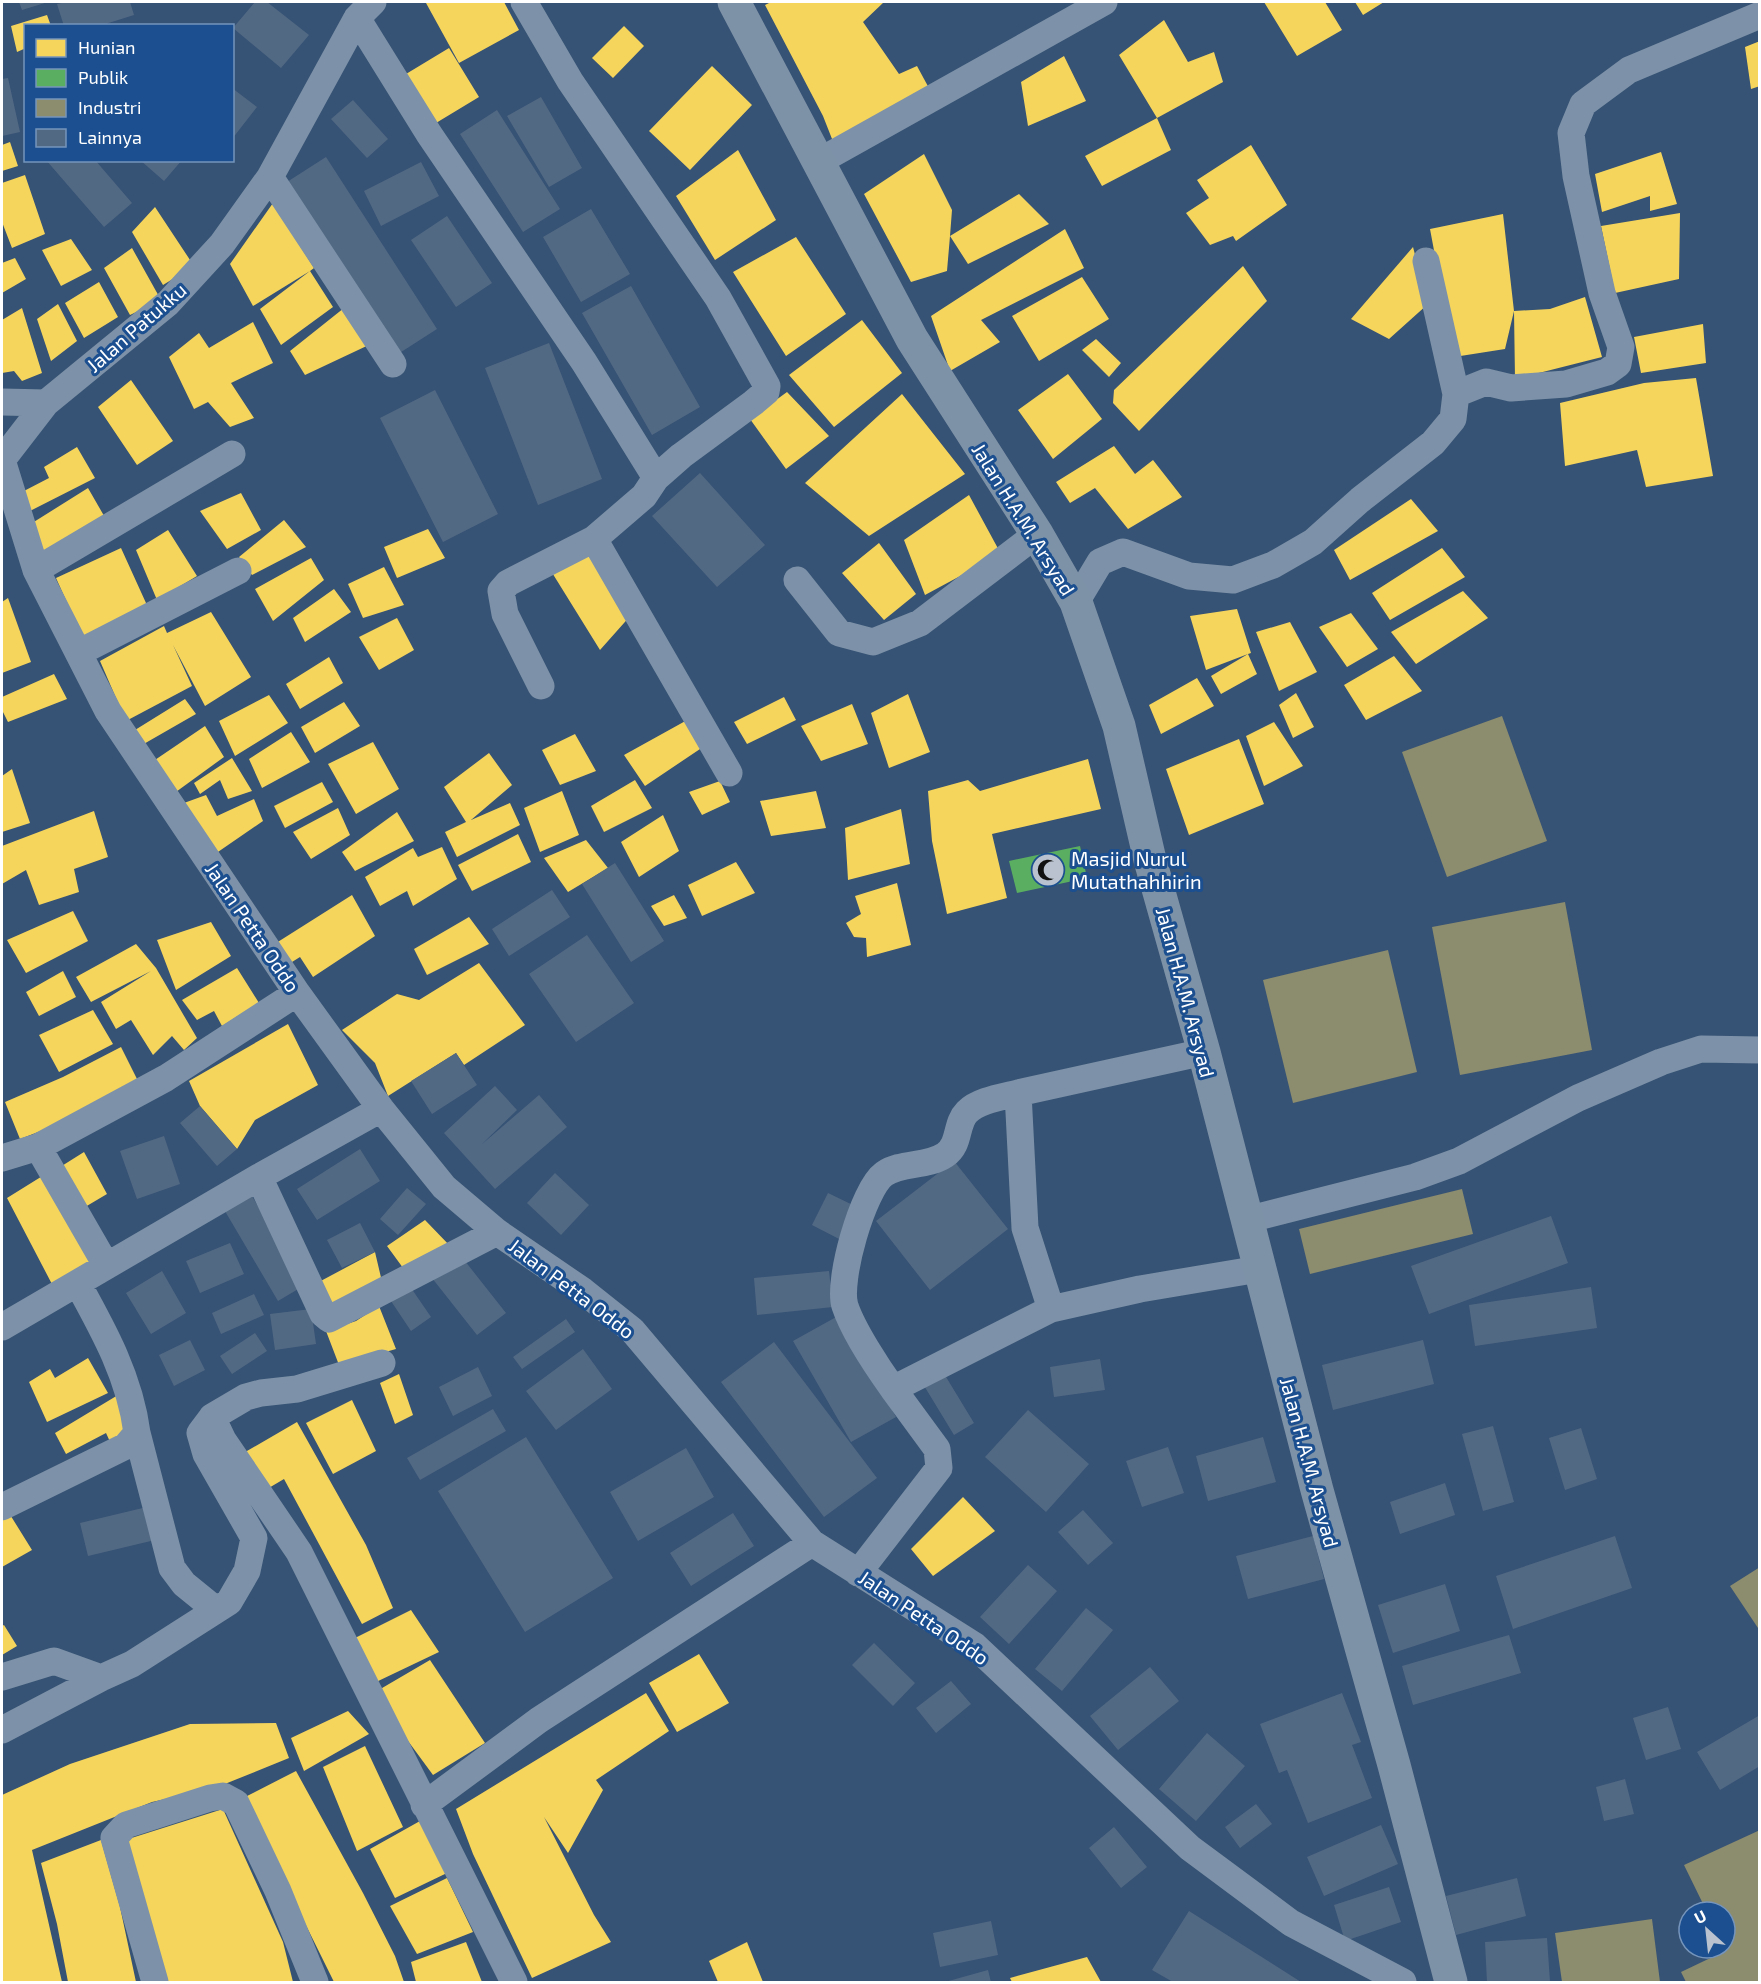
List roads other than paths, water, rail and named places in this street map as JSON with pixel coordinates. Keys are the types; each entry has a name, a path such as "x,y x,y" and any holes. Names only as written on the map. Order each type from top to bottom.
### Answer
{"highway":[{"name":"Jalan H.A.M. Arsyad","path":"734,2 928,368 1037,534 1076,602 1119,726 1150,860 1204,1052 1246,1220 1451,1983"}],"street":[{"path":"524,2 570,81 718,298 767,384 764,394 656,478 644,496 594,539 508,583 501,591 506,614 542,686"},
{"path":"818,162 1104,2"},
{"path":"365,10 429,134 584,362 656,478"},
{"name":"Jalan Patukku","path":"2,460 46,403 168,303 222,244 270,177 365,10"},
{"path":"1456,394 1486,382 1511,388 1566,384 1607,372 1618,364 1621,347 1602,292 1576,176 1571,133 1582,104 1629,70 1760,15"},
{"path":"270,177 393,364"},
{"path":"1076,602 1100,562 1123,552 1189,576 1233,580 1273,565 1313,542 1360,500 1433,443 1453,419 1456,394 1426,261"},
{"path":"2,402 46,403"},
{"path":"36,570 232,454"},
{"name":"Jalan Petta Oddo","path":"2,460 36,570 113,719 297,993 381,1109 444,1187 497,1232 583,1291 632,1330 812,1543 975,1646 1190,1848 1291,1923 1403,1983"},
{"path":"797,580 839,633 873,642 920,623 1037,534"},
{"path":"594,539 729,773"},
{"path":"80,652 238,571"},
{"path":"4,1150 38,1147 166,1078 297,993"},
{"path":"1246,1220 1415,1177 1459,1161 1578,1098 1661,1062 1701,1049 1760,1050"},
{"path":"858,1573 939,1468 937,1449 880,1371 845,1307 842,1290 858,1219 880,1177 888,1172 944,1156 955,1146 964,1116 969,1110 990,1101 1204,1052"},
{"path":"1018,1093 1025,1228 1051,1309"},
{"path":"2,1326 381,1109"},
{"path":"38,1147 106,1265"},
{"path":"259,1177 323,1314 329,1319 497,1232"},
{"path":"893,1389 1051,1309 1140,1289 1259,1269"},
{"path":"78,1284 119,1364 130,1394 136,1433 172,1568 184,1584 216,1610"},
{"path":"2,1730 132,1664 229,1602 247,1571 254,1538 206,1454 200,1433 212,1417 246,1398 261,1393 297,1389 382,1364"},
{"path":"212,1417 223,1440 299,1552 514,1983"},
{"path":"2,1507 126,1446 136,1433"},
{"path":"424,1805 539,1720 812,1543"},
{"path":"2,1677 54,1661 101,1678"},
{"path":"155,1983 114,1838 126,1826 210,1798 223,1796 236,1803 278,1891 315,1983"}],"place":[{"name":"Masjid Nurul Mutathahhirin","path":"1048,870"}]}
